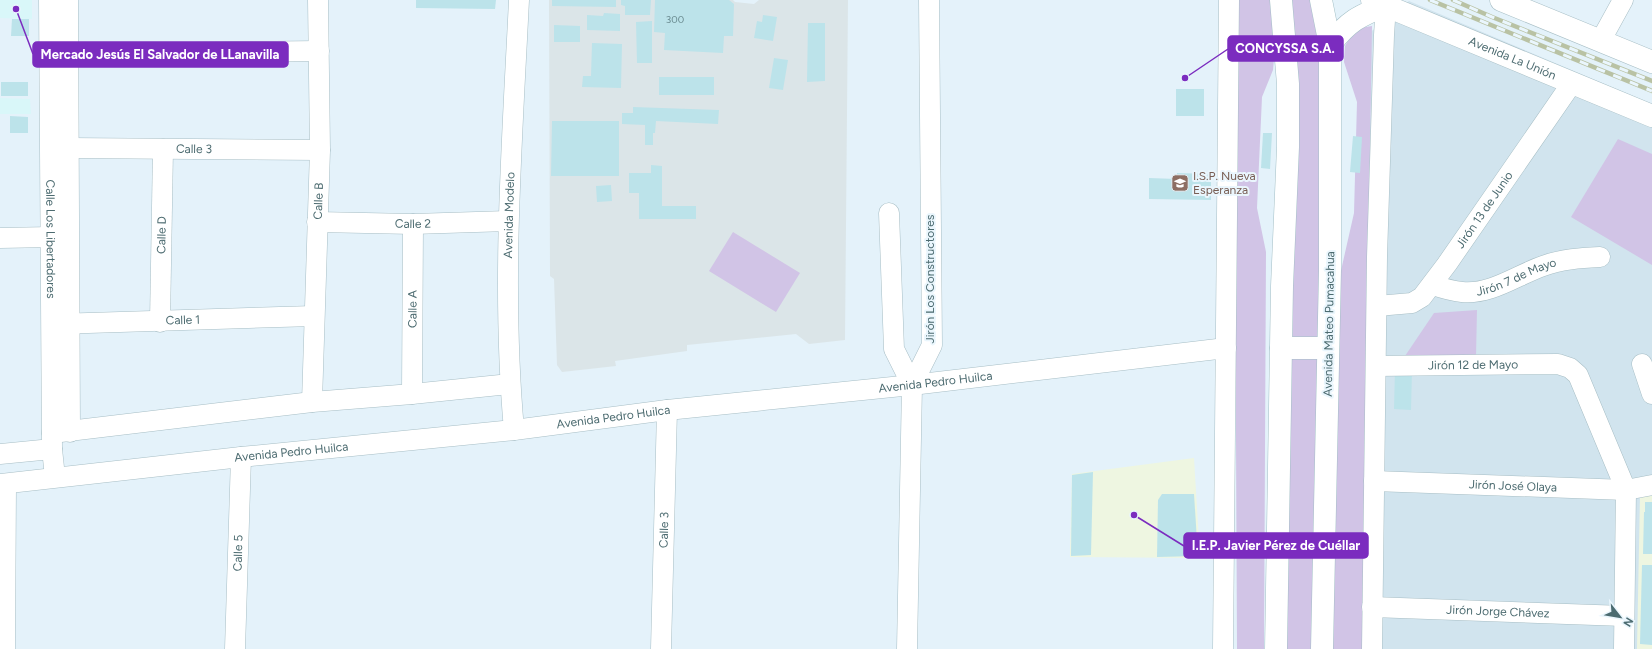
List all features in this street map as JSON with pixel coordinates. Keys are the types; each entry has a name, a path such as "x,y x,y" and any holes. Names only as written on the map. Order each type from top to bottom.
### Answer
{"main road":[{"path":"1276,649 1282,286 1288,147 1288,84 1281,0"},
{"name":"Avenida Mateo Pumacahua","path":"1321,0 1330,45 1330,270 1322,649"},
{"path":"1502,0 1652,62"},
{"path":"1330,45 1341,30 1350,22 1382,2"},
{"name":"Avenida La Unión","path":"1382,2 1652,116"},
{"path":"1281,348 1328,348"}],"street":[{"name":"Calle Los Libertadores","path":"49,0 52,237 60,324"},
{"name":"Calle Los Libertadores","path":"55,478 58,438 60,324 68,148 68,0"},
{"name":"Calle B","path":"312,402 320,150 318,0"},
{"name":"Avenida Modelo","path":"514,430 510,384 508,221 519,0"},
{"name":"Jirón Los Constructores","path":"907,649 912,385 932,345 929,0"},
{"path":"1223,649 1229,0"},
{"path":"1600,40 1623,0"},
{"path":"1372,649 1382,2"},
{"path":"67,54 319,51"},
{"name":"Jirón 13 de Junio","path":"1377,306 1412,303 1422,297 1433,284 1572,83"},
{"name":"Calle 3","path":"68,148 320,150"},
{"name":"Calle D","path":"160,322 163,149"},
{"path":"889,213 894,349 912,385"},
{"name":"Calle 2","path":"317,222 413,224 508,221"},
{"name":"Calle A","path":"412,394 413,224"},
{"path":"0,238 52,237"},
{"name":"Jirón 7 de Mayo","path":"1433,284 1464,292 1484,290 1503,284 1543,266 1564,260 1600,257"},
{"name":"Calle 1","path":"60,324 314,316"},
{"name":"Avenida Pedro Huilca","path":"3,484 241,457 514,430 666,410 912,385 1226,348"},
{"name":"Jirón 12 de Mayo","path":"1376,366 1558,364 1570,368 1578,375 1626,490"},
{"path":"1642,364 1652,394"},
{"path":"0,454 58,438 312,402 510,384"},
{"name":"Calle 3","path":"661,649 666,410"},
{"name":"Calle 5","path":"235,649 241,457"},
{"name":"Jirón José Olaya","path":"1374,481 1626,490 1652,485"},
{"path":"3,484 5,649"},
{"path":"1624,649 1626,490"},
{"name":"Jirón Jorge Chávez","path":"1372,606 1624,616"}],"shaded area":[{"path":"0,0 32,0 32,19 0,18"},
{"path":"549,0 733,0 735,2 754,4 759,0 848,0 845,340 809,344 796,334 687,345 687,351 615,361 616,366 562,372 557,365 554,279 550,276"},
{"path":"1233,0 1273,0 1278,14 1273,70 1262,97 1257,208 1266,252 1264,649 1237,649"},
{"path":"1290,0 1324,0 1314,649 1279,649"},
{"path":"1409,1 1652,104 1652,649 1346,649 1368,34"},
{"path":"1372,26 1363,649 1332,649 1340,275 1354,213 1357,102 1344,62 1345,46 1353,33 1360,28"},
{"path":"0,98 30,99 31,114 0,114"},
{"path":"1618,139 1652,154 1652,265 1571,217"},
{"path":"733,232 800,273 776,312 709,271"},
{"path":"1477,310 1476,357 1403,359 1434,313"},
{"path":"1194,458 1200,558 1070,557 1072,474"},
{"path":"1652,492 1652,649 1637,649 1640,496"}],"building":[{"path":"416,0 496,0 495,9 416,8"},
{"path":"552,0 616,0 616,7 552,6"},
{"path":"621,0 651,0 650,15 625,15 625,6 621,5"},
{"path":"655,0 729,0 734,4 733,36 724,36 723,53 664,50 665,33 654,32"},
{"path":"604,13 620,14 620,31 587,30 587,15 603,16"},
{"path":"763,15 777,17 773,41 754,38 757,21 762,22"},
{"path":"12,19 29,19 29,36 11,36"},
{"path":"652,21 652,63 637,63 636,22"},
{"path":"808,23 825,23 825,81 807,82"},
{"path":"554,25 580,26 580,42 554,42"},
{"path":"592,43 622,44 621,88 582,87 583,76 591,76"},
{"path":"774,58 788,60 783,90 769,88"},
{"path":"659,77 714,77 714,95 659,95"},
{"path":"1,82 28,82 28,96 1,96"},
{"path":"1176,89 1204,89 1204,116 1176,116"},
{"path":"633,107 719,110 718,124 656,121 655,133 653,133 653,145 645,145 645,125 622,124 622,113 633,113"},
{"path":"10,116 28,117 28,133 10,133"},
{"path":"552,121 619,121 619,176 551,176"},
{"path":"1263,133 1272,133 1270,169 1261,168"},
{"path":"1353,136 1362,137 1360,173 1350,172"},
{"path":"651,165 662,166 662,206 696,206 696,219 639,219 639,193 629,193 629,173 651,173"},
{"name":"I.S.P. Nueva Esperanza","path":"1177,173 1211,174 1211,200 1149,199 1149,178 1177,179"},
{"path":"611,185 612,201 597,202 596,186"},
{"path":"1395,369 1412,370 1411,410 1394,409"},
{"path":"1093,472 1091,555 1071,556 1072,475"},
{"path":"1162,494 1194,494 1198,556 1157,557 1158,500"},
{"path":"1645,502 1652,502 1652,554 1643,554"},
{"path":"1642,565 1652,565 1652,645 1640,644"}],"railway":[{"path":"1430,0 1652,91"},
{"path":"1453,0 1652,81"}],"place":[{"name":"Mercado Jesús El Salvador de LLanavilla","path":"16,9"},
{"name":"CONCYSSA S.A.","path":"1185,78"},
{"name":"I.S.P. Nueva Esperanza","path":"1180,183"},
{"name":"I.E.P. Javier Pérez de Cuéllar","path":"1134,515"}]}
